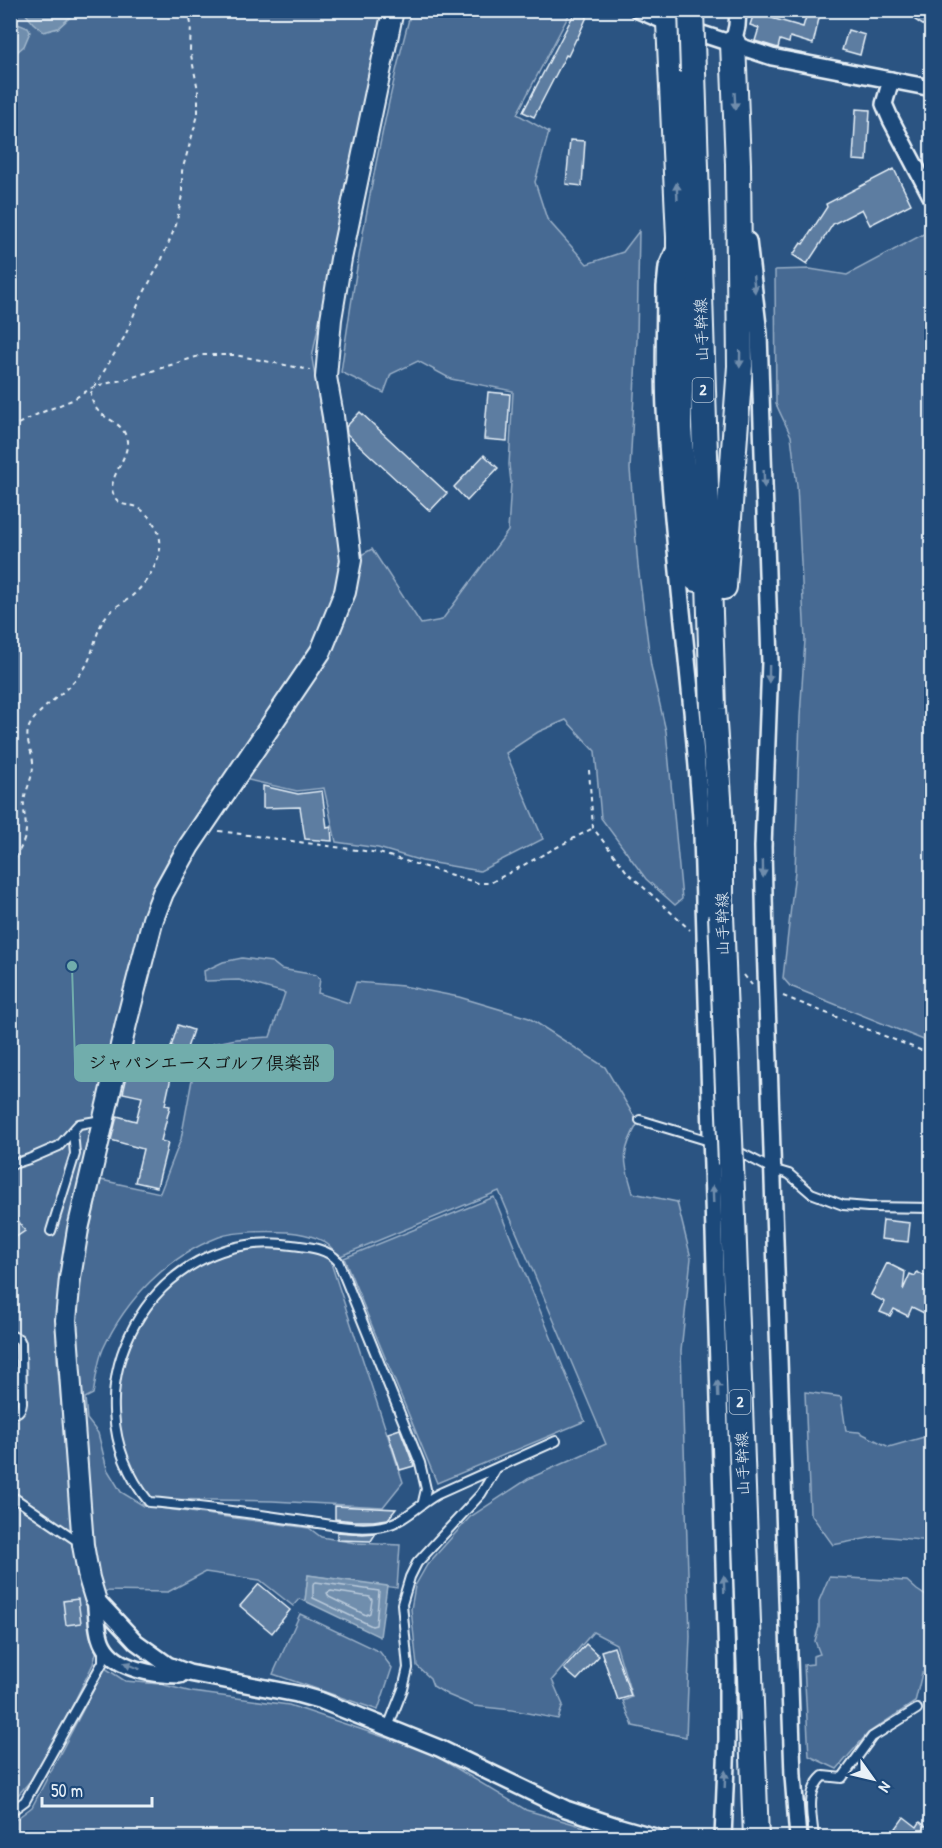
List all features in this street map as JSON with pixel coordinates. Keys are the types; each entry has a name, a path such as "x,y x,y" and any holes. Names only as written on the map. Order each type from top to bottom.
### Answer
{"main road":[{"name":"山手幹線","path":"691,10 713,709 721,827 721,915 757,1828"},
{"path":"669,17 679,237 678,393 682,468 713,709"},
{"path":"721,827 724,573 740,366 738,164 732,43"},
{"path":"748,1641 757,1828"}],"street":[{"path":"189,1673 178,1676 127,1666 103,1645 83,1545 66,1320 70,1278 78,1229 103,1120 153,919 167,885 201,829 321,651 345,592 351,560 326,377 331,319 340,259 393,10"},
{"path":"638,10 669,17 772,57 932,88"},
{"path":"732,43 737,26 738,10"},
{"path":"891,80 884,104 932,198"},
{"path":"738,164 759,334 766,522 770,662 763,847 793,1776 798,1838"},
{"path":"679,237 666,276 665,408 699,791 727,1663 723,1838"},
{"path":"95,1598 136,1642 168,1665 189,1673 322,1701 439,1748 566,1809 659,1838"}],"lane":[{"path":"10,1165 59,1146 79,1124 103,1120"},
{"path":"640,1120 741,1151 772,1169 789,1174 811,1193 843,1205 932,1208"},
{"path":"51,1231 75,1154 73,1131"},
{"path":"423,1502 426,1489 420,1463 338,1260 332,1254 307,1247 267,1243 213,1254 178,1274 148,1302 136,1319 119,1361 114,1385 113,1409 118,1441 127,1467 148,1502 366,1527 383,1526 398,1521 415,1511 423,1502 556,1441"},
{"path":"10,1335 19,1339 21,1343 22,1403 22,1408 18,1413 10,1414"},
{"path":"388,1727 403,1689 408,1668 402,1604 410,1576 417,1563 481,1494 496,1469"},
{"path":"10,1495 83,1545"},
{"path":"10,1812 25,1801 54,1753 103,1662 103,1645"},
{"path":"814,1838 811,1794 815,1783 823,1776 842,1778 872,1737 917,1709"}],"path":[{"path":"10,866 26,831 23,804 33,772 33,760 27,742 28,729 34,718 74,681 86,664 96,635 107,614 135,594 150,575 160,552 160,538 149,516 136,506 123,505 113,495 115,476 128,447 127,439 124,431 113,421 96,412 91,393 125,336 176,225 182,195 182,171 198,114 198,90 190,50 191,24 188,10"},
{"path":"10,428 72,400 95,386 127,379 202,355 235,355 317,371 326,377"},
{"path":"201,829 379,853 478,883 490,883 593,828"}],"shaded area":[{"path":"11,11 384,11 350,163 312,358 341,537 339,581 313,643 173,851 153,888 148,904 73,1209 60,1274 56,1318 57,1359 70,1506 83,1581 98,1646 93,1664 57,1737 32,1779 11,1803"},
{"path":"411,11 571,11 517,114 549,132 535,182 547,219 587,264 623,252 639,231 637,339 630,469 638,566 651,666 666,731 682,899 675,905 646,879 601,818 595,751 566,720 538,732 506,753 543,839 480,871 422,861 378,848 336,842 324,788 297,791 244,779 335,645 354,592 361,555 372,549 421,624 442,620 508,531 513,391 451,379 418,361 391,374 384,393 341,372 371,190 389,100"},
{"path":"929,231 932,241 931,1041 926,1041 790,986 783,978 795,871 805,640 797,486 791,436 776,404 775,270 810,269 847,275"},
{"path":"242,958 272,962 281,969 316,975 320,979 318,993 349,1003 356,982 403,986 459,997 529,1018 605,1067 638,1123 628,1142 625,1157 633,1193 677,1202 691,1258 681,1351 690,1636 686,1737 633,1726 623,1701 632,1697 616,1644 593,1632 552,1680 563,1705 558,1719 512,1710 474,1706 433,1686 430,1678 417,1666 411,1609 415,1586 427,1565 470,1517 528,1479 606,1444 499,1191 338,1257 329,1245 317,1238 288,1232 234,1234 219,1237 200,1246 166,1268 136,1297 112,1331 103,1349 93,1394 85,1398 87,1419 98,1433 107,1469 121,1492 144,1506 309,1528 321,1537 356,1543 400,1545 397,1588 308,1575 305,1601 299,1599 293,1606 260,1580 205,1572 168,1592 102,1591 93,1567 76,1359 77,1297 86,1245 101,1180 160,1193 181,1139 196,1058 212,1044 236,1039 270,1037 285,993 239,980 205,981 204,971 223,962"},
{"path":"494,1197 585,1421 437,1483 344,1258"},
{"path":"261,1248 300,1249 329,1257 403,1482 383,1507 272,1501 151,1499 127,1457 118,1426 119,1375 129,1343 144,1314 166,1291 202,1264 222,1255"},
{"path":"805,1392 841,1397 846,1431 859,1432 889,1447 931,1435 931,1541 879,1536 833,1545 810,1513"},
{"path":"829,1577 907,1581 932,1600 931,1676 922,1673 915,1702 868,1733 837,1769 809,1756 804,1665 813,1664 813,1656 820,1654 815,1641 819,1627 819,1601"},
{"path":"300,1614 380,1652 392,1668 378,1710 273,1674"},
{"path":"105,1668 125,1681 160,1684 192,1692 289,1705 431,1753 526,1810 619,1837 11,1837 11,1823 32,1807"}],"water":[{"path":"26,10 77,11 58,28 44,32 33,23 25,13"},
{"path":"10,11 15,23 28,28 30,32 24,46 16,53 11,51"},
{"path":"308,1575 387,1586 380,1637 305,1601"}],"building":[{"path":"576,10 590,10 577,39 568,56 566,55 534,117 523,112"},
{"path":"808,10 821,10 813,44 790,37 789,43 780,40 778,48 755,41 759,28 750,25 754,13 803,27"},
{"path":"908,10 932,10 932,31 915,20"},
{"path":"848,30 865,35 860,55 842,50"},
{"path":"856,109 870,110 867,161 853,160"},
{"path":"570,140 585,141 582,186 566,184"},
{"path":"894,169 911,204 870,225 862,209 833,224 807,264 793,255 801,243 803,244 827,207 826,204"},
{"path":"488,392 510,394 507,441 484,439"},
{"path":"360,412 447,493 430,511 347,434 346,427"},
{"path":"484,455 498,468 467,501 454,487"},
{"path":"263,786 298,794 322,791 327,828 331,827 332,841 305,839 300,807 263,808"},
{"path":"178,1025 193,1030 186,1051 171,1047"},
{"path":"131,1059 173,1068 165,1105 170,1106 161,1141 168,1143 157,1187 135,1182 143,1149 111,1140 117,1116 136,1121 142,1097 123,1093"},
{"path":"10,1208 25,1231 10,1241"},
{"path":"883,1220 910,1223 908,1242 881,1239"},
{"path":"887,1263 905,1272 903,1290 910,1274 915,1276 917,1272 932,1280 932,1303 926,1314 912,1307 908,1316 894,1309 890,1316 880,1312 885,1302 871,1295"},
{"path":"400,1429 414,1466 400,1470 388,1433"},
{"path":"335,1506 396,1509 388,1519 354,1521 335,1519"},
{"path":"337,1532 376,1533 371,1541 337,1540"},
{"path":"259,1584 290,1610 272,1633 240,1606"},
{"path":"78,1599 81,1623 66,1625 63,1601"},
{"path":"586,1644 599,1656 577,1680 564,1669"},
{"path":"614,1647 631,1696 618,1700 601,1651"},
{"path":"904,1817 917,1827 920,1822 932,1830 932,1838 889,1838"}],"place":[{"name":"ジャパンエースゴルフ倶楽部","path":"72,966"}]}
